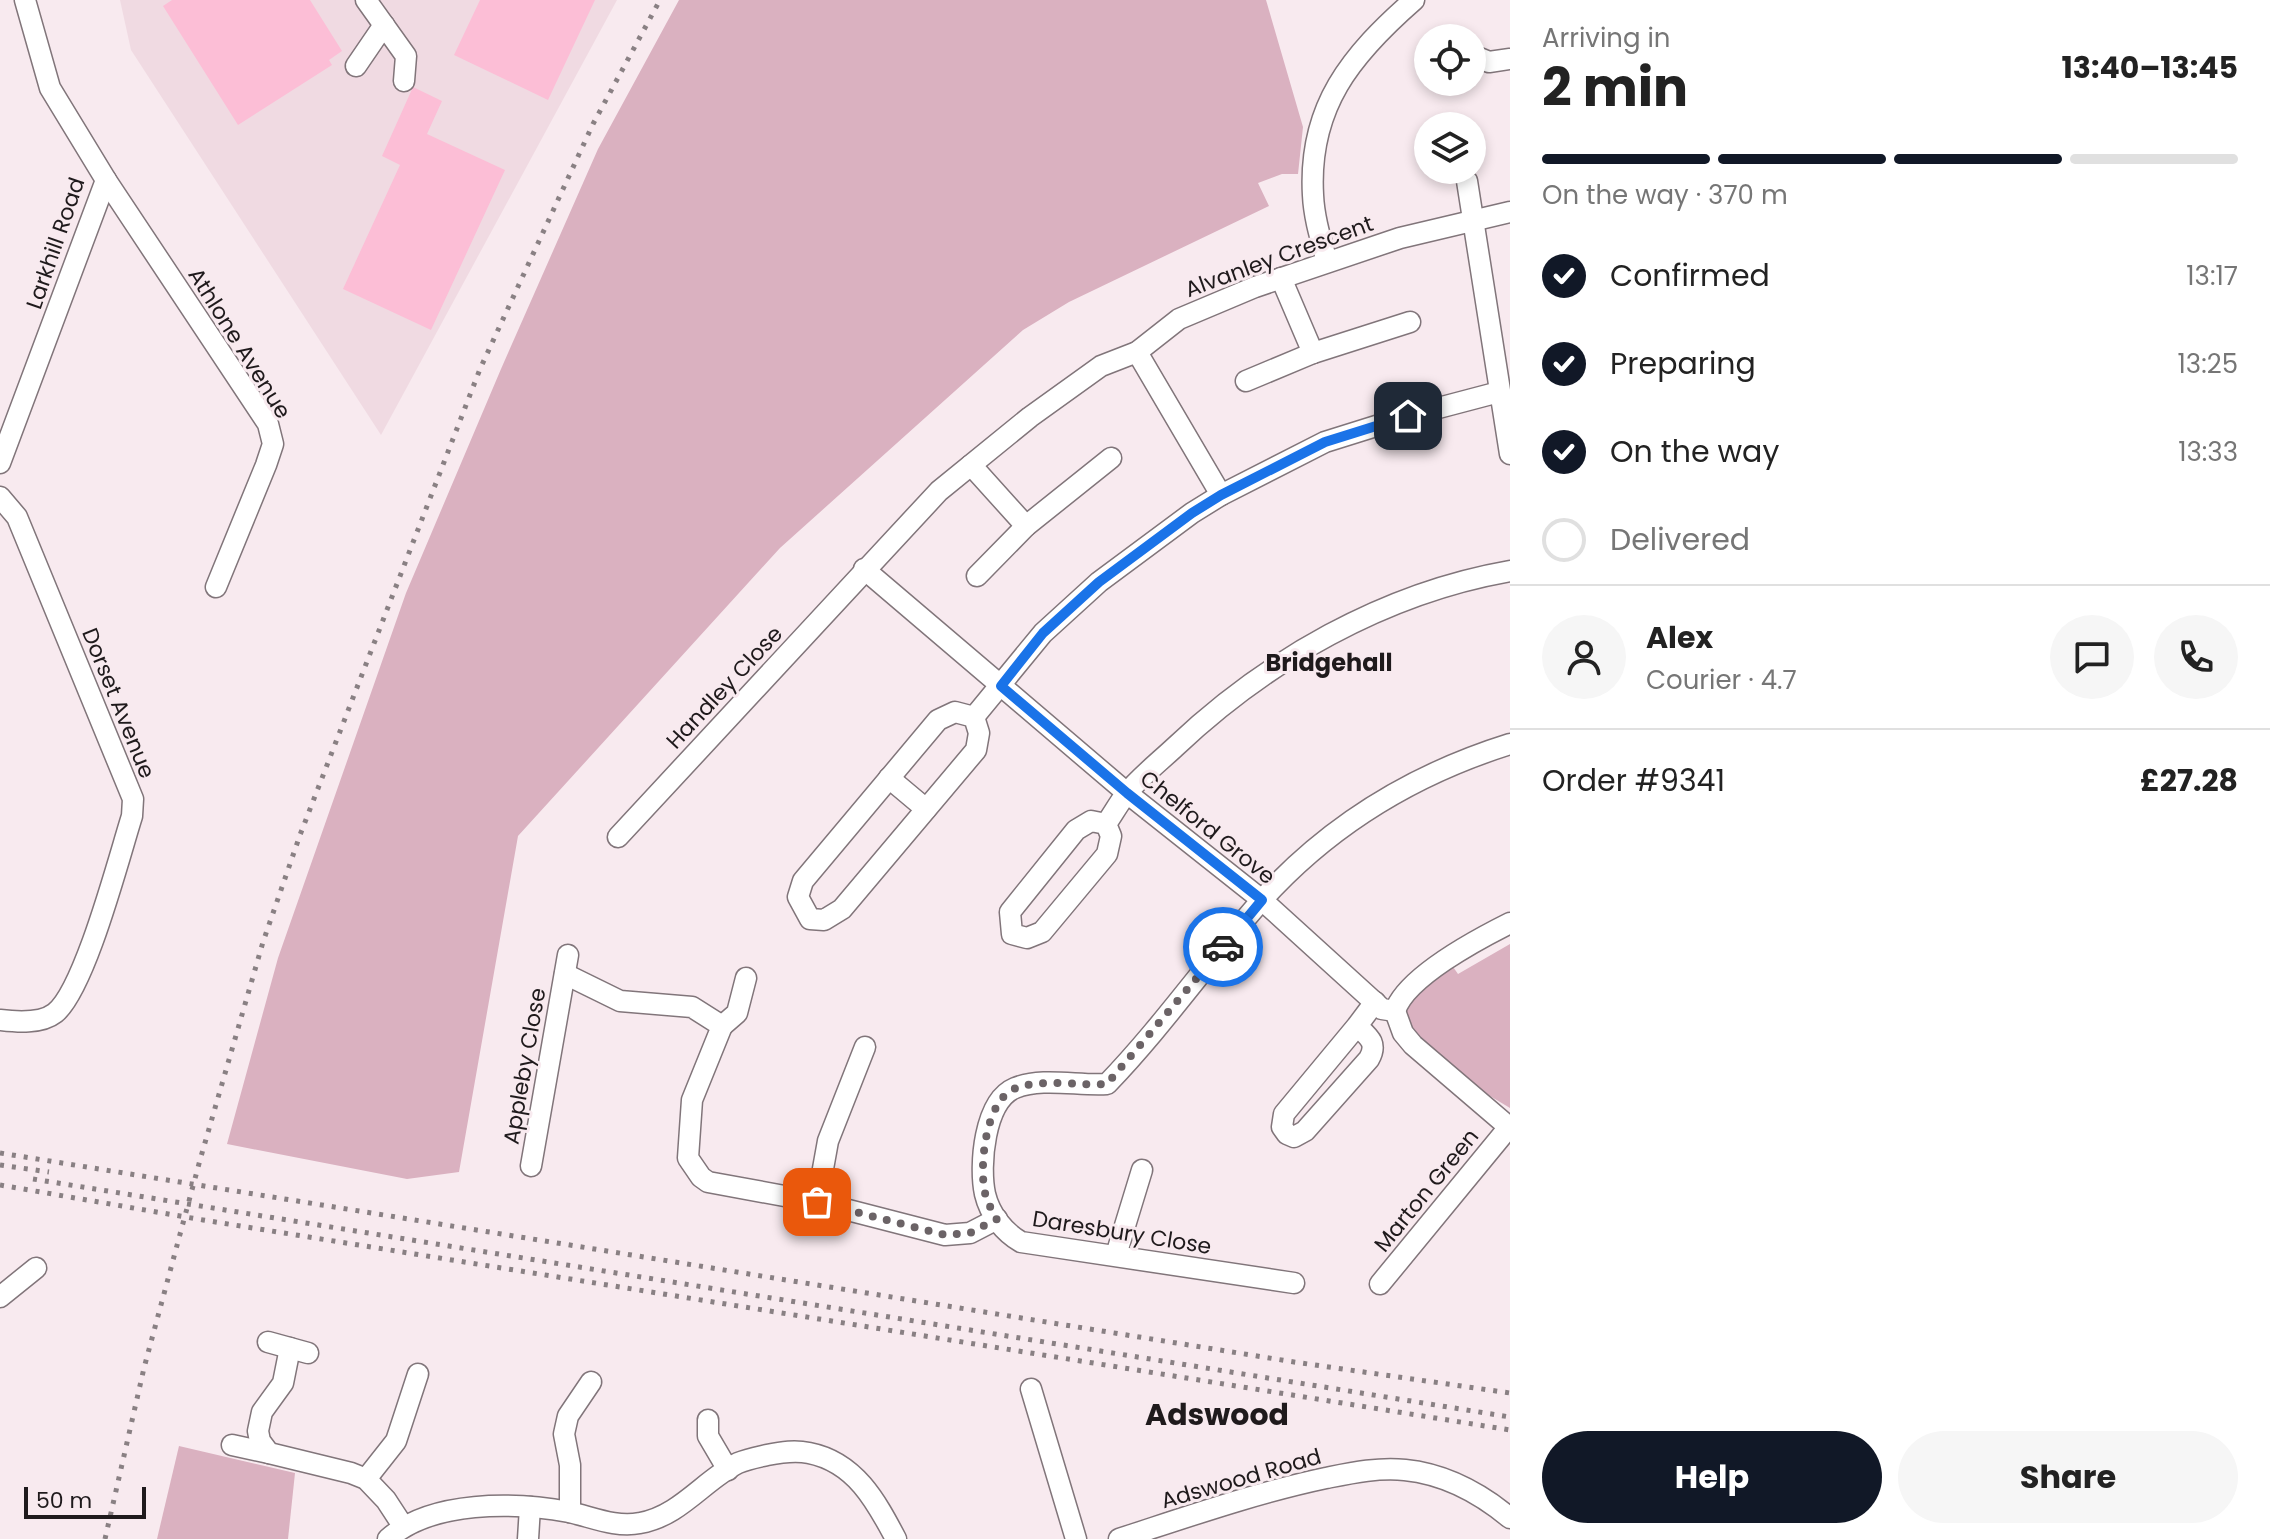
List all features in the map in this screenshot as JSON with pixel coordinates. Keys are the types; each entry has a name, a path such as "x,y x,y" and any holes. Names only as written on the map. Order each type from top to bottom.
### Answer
{"street":[{"name":"Larkhill Road","path":"0,463 106,180 50,88 25,0"},
{"path":"366,0 406,56 404,81"},
{"path":"1327,262 1313,196 1313,164 1321,120 1346,70 1401,4"},
{"path":"356,66 384,25"},
{"path":"1486,61 1510,59"},
{"name":"Athlone Avenue","path":"106,180 268,424 273,444 216,587"},
{"path":"1467,184 1499,392 1507,419 1510,454"},
{"name":"Alvanley Crescent","path":"864,569 939,491 1030,417 1101,366 1137,352 1179,319 1281,278 1400,238 1510,212"},
{"path":"1281,278 1313,353"},
{"path":"1246,381 1313,353 1410,322"},
{"path":"1137,352 1221,495"},
{"path":"974,717 1043,633 1099,582 1221,495 1325,442 1499,392"},
{"path":"977,576 1026,526 1111,458"},
{"path":"971,465 1026,526"},
{"name":"Dorset Avenue","path":"0,497 17,517 133,799 132,816 72,990 54,1014 33,1021 0,1020"},
{"name":"Chelford Grove","path":"864,569 1127,793 1262,900 1382,1009 1395,1011"},
{"name":"Handley Close","path":"618,837 864,569"},
{"path":"1106,824 1127,793 1196,727 1253,681 1311,643 1376,611 1478,576 1510,571"},
{"path":"955,712 974,717 979,733 976,750 842,909 824,920 810,919 798,897 803,881 938,720 955,712"},
{"path":"746,978 737,1013 722,1026 692,1100 688,1158 701,1177 715,1185 817,1202 945,1235 970,1233 997,1219 985,1196 984,1172 985,1139 1000,1097 1014,1088 1031,1085 1107,1084 1262,900 1340,828 1397,790 1447,767 1510,744"},
{"path":"889,778 926,809"},
{"path":"1091,821 1106,824 1111,836 1107,854 1059,914 1040,934 1027,938 1012,934 1010,912 1076,830 1091,821"},
{"path":"1509,1128 1413,1045 1403,1033 1395,1011 1401,999 1418,981 1461,949 1510,923"},
{"name":"Appleby Close","path":"531,1166 566,964 620,1001 692,1007 722,1026"},
{"path":"1357,1026 1373,1042 1369,1059 1305,1131 1294,1137 1287,1134 1282,1127 1284,1114 1375,1002"},
{"path":"817,1202 828,1141 865,1047"},
{"name":"Marton Green","path":"1380,1284 1509,1128"},
{"path":"1116,1255 1142,1170"},
{"name":"Daresbury Close","path":"997,1219 1005,1232 1021,1242 1294,1283"},
{"path":"0,1297 36,1268"},
{"path":"268,1342 299,1350 283,1383 262,1412 258,1431 260,1441 269,1453"},
{"path":"366,1479 396,1441 418,1374"},
{"path":"570,1512 570,1465 564,1434 568,1416 591,1382"},
{"path":"1031,1389 1076,1539"},
{"path":"708,1420 708,1436 728,1470"},
{"path":"232,1445 366,1479 386,1500 396,1532 454,1510 505,1505 570,1512 641,1531 688,1501 739,1462 786,1451 829,1457 852,1473 875,1498 896,1539"},
{"name":"Adswood Road","path":"1119,1539 1281,1488 1356,1472 1405,1469 1453,1482 1489,1500 1510,1518"},
{"path":"528,1539 530,1507"}],"shaded area":[{"path":"120,0 617,0 381,435 131,50"},
{"path":"679,0 1266,0 1303,127 1298,174 1282,174 1258,183 1269,206 1069,302 1023,330 780,548 518,836 459,1172 407,1179 227,1144 278,958 406,593 598,149"},
{"path":"1510,944 1510,1108 1485,1093 1412,1031 1405,1012 1408,1000 1451,964 1458,974"},
{"path":"179,1446 295,1473 288,1539 157,1539"}],"building":[{"path":"172,0 310,0 342,51 329,60 332,65 238,125 163,6"},
{"path":"480,0 595,0 548,100 454,55"},
{"path":"413,87 442,101 427,134 505,170 431,330 343,289 400,165 382,156"}],"railway":[{"path":"105,1539 144,1368 200,1160 263,942 300,835 480,369 593,124 660,0"},
{"path":"0,1153 1294,1362 1510,1393"},
{"path":"0,1165 49,1172"},
{"path":"33,1179 1510,1417"},
{"path":"0,1185 1510,1430"}],"way so far":[{"path":"817,1202 945,1235 970,1233 997,1219 985,1196 984,1172 985,1139 1000,1097 1014,1088 1031,1085 1107,1084 1223,947"}],"district":[{"name":"Bridgehall","path":"1329,663"},
{"name":"Adswood","path":"1217,1415"}],"route":[{"path":"1223,947 1262,900 1127,793 1001,686 1043,633 1099,582 1192,513 1325,442 1408,416"}]}
